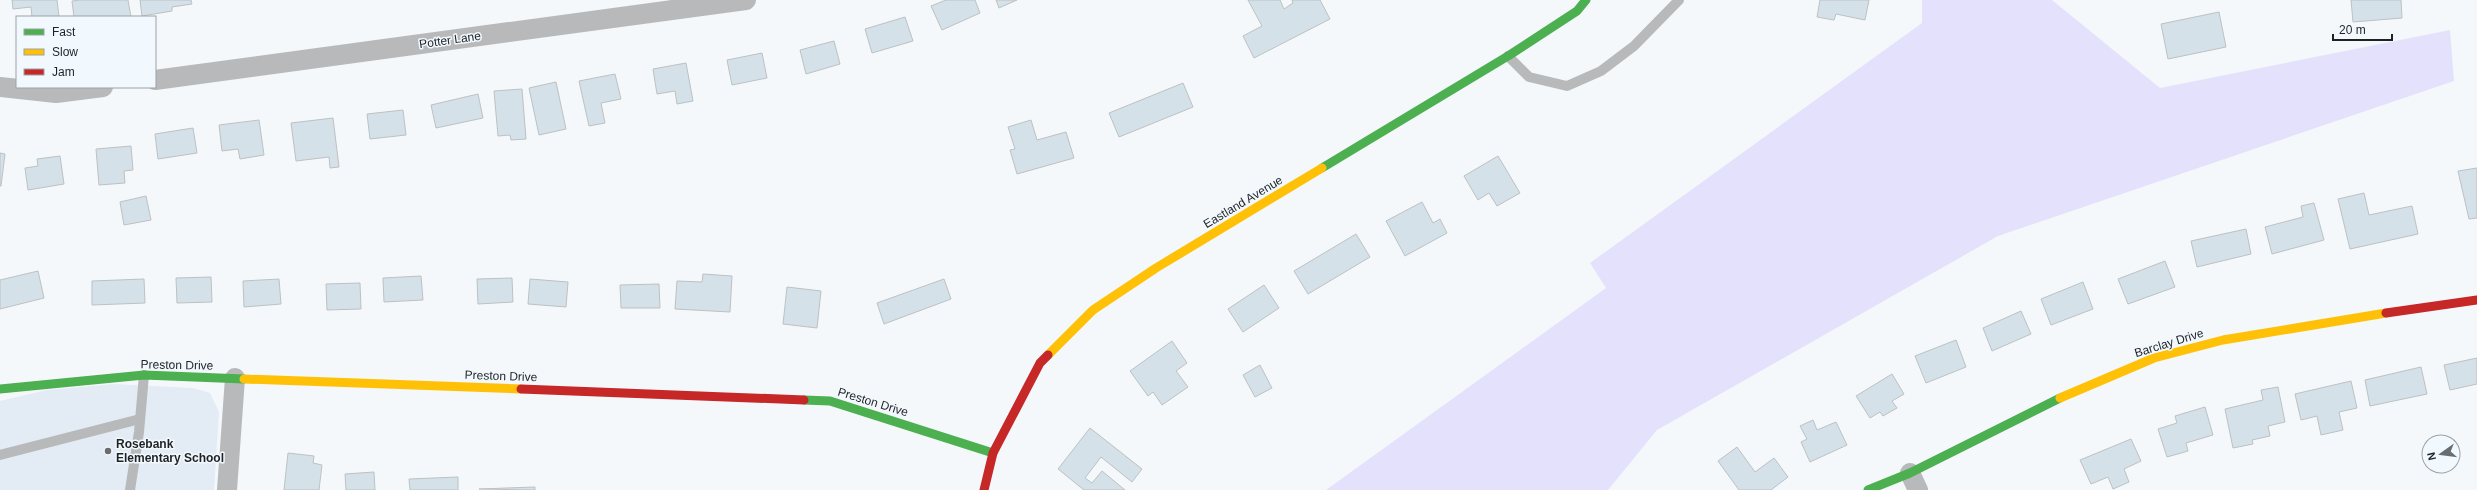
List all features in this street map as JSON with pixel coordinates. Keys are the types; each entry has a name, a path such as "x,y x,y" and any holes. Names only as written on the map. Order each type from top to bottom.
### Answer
{"street":[{"name":"Potter Lane","path":"156,80 746,0"},
{"name":"Eastland Avenue","path":"984,490 993,453 1040,363 1093,310 1156,268 1508,56 1577,10 1586,0"},
{"path":"0,87 56,93 95,88"},
{"name":"Barclay Drive","path":"1868,490 1914,482 2084,386 2154,358 2223,340 2459,301 2477,300"},
{"name":"Preston Drive","path":"0,389 144,375 830,401 993,453"},
{"path":"227,490 235,378"}],"lane":[{"path":"1508,56 1529,77 1567,86 1601,71 1634,46 1679,0"},
{"path":"130,490 140,419 144,375"},
{"path":"0,455 140,419"}],"shaded area":[{"path":"1922,0 2052,0 2160,88 2450,30 2454,81 1998,236 1657,430 1608,490 1326,490 1606,288 1590,263 1922,23"},
{"name":"Rosebank Elementary School","path":"113,384 193,388 210,393 219,412 214,490 0,490 0,401 47,390"}],"building":[{"path":"12,0 57,0 59,16 32,16 31,7 13,9"},
{"path":"128,0 131,16 74,16 72,1"},
{"path":"140,0 191,0 192,4 172,7 172,11 142,16"},
{"path":"946,0 975,0 980,13 942,30 931,6"},
{"path":"996,0 1017,0 999,8"},
{"path":"1248,0 1280,0 1284,9 1293,3 1292,0 1320,0 1330,19 1254,58 1243,36 1262,26"},
{"path":"1820,0 1869,0 1865,20 1836,14 1834,20 1817,17"},
{"path":"2351,0 2401,0 2402,18 2353,22"},
{"path":"2219,12 2226,47 2168,59 2161,24"},
{"path":"905,17 913,41 872,53 865,29"},
{"path":"834,41 840,64 806,74 800,50"},
{"path":"762,53 767,78 732,85 727,60"},
{"path":"686,63 693,101 677,104 675,91 657,94 653,69"},
{"path":"615,74 621,99 601,103 605,123 589,126 579,81"},
{"path":"556,82 566,129 539,135 529,88"},
{"path":"1183,83 1193,107 1119,137 1109,113"},
{"path":"522,89 526,139 511,140 510,135 498,136 494,91"},
{"path":"478,94 483,118 436,128 431,105"},
{"path":"403,110 406,135 370,139 367,114"},
{"path":"333,118 339,167 330,168 329,157 296,161 291,123"},
{"path":"259,120 264,155 240,159 238,149 222,151 219,125"},
{"path":"1031,120 1037,140 1066,132 1074,158 1017,174 1010,150 1015,149 1008,127"},
{"path":"193,128 197,153 158,159 155,134"},
{"path":"131,146 133,170 124,171 125,183 99,185 96,149"},
{"path":"0,153 5,154 1,186 0,186"},
{"path":"60,156 64,184 28,190 25,168 38,166 37,159"},
{"path":"1498,156 1520,193 1497,206 1489,193 1478,200 1464,176"},
{"path":"2477,168 2477,218 2469,219 2458,171"},
{"path":"2364,193 2369,215 2412,206 2418,234 2350,249 2338,199"},
{"path":"146,196 151,220 124,225 120,202"},
{"path":"1422,202 1433,223 1440,219 1447,233 1405,256 1386,221"},
{"path":"2314,203 2324,240 2272,254 2265,227 2303,217 2301,206"},
{"path":"2246,229 2251,254 2197,267 2191,241"},
{"path":"1356,234 1370,257 1308,294 1294,271"},
{"path":"2165,261 2175,287 2128,304 2118,279"},
{"path":"38,271 44,298 0,309 0,280"},
{"path":"703,274 732,276 730,312 675,309 677,281 702,282"},
{"path":"421,276 423,300 384,302 383,278"},
{"path":"211,277 212,302 177,303 176,278"},
{"path":"512,278 513,302 478,304 477,279"},
{"path":"144,279 145,303 92,305 92,281"},
{"path":"279,279 281,304 244,307 243,281"},
{"path":"530,279 568,282 566,307 528,304"},
{"path":"944,279 951,299 884,324 877,303"},
{"path":"2083,282 2093,309 2051,325 2041,299"},
{"path":"360,283 361,309 327,310 326,284"},
{"path":"659,284 660,308 621,308 620,285"},
{"path":"1264,285 1279,308 1243,332 1228,309"},
{"path":"787,287 821,291 817,328 783,324"},
{"path":"2021,311 2031,334 1992,351 1983,328"},
{"path":"1956,340 1966,367 1926,383 1915,356"},
{"path":"1172,341 1187,363 1176,371 1188,387 1162,405 1153,392 1148,396 1130,371"},
{"path":"2477,358 2477,384 2450,390 2444,365"},
{"path":"1260,365 1272,388 1255,397 1243,375"},
{"path":"2421,367 2427,394 2370,406 2365,380"},
{"path":"1892,374 1904,394 1892,401 1897,408 1883,416 1880,412 1870,418 1856,396"},
{"path":"2351,381 2357,408 2339,412 2343,430 2321,435 2317,416 2301,420 2295,394"},
{"path":"2278,387 2285,422 2268,426 2270,436 2252,440 2253,444 2233,448 2225,409 2263,400 2261,390"},
{"path":"2205,407 2213,435 2186,443 2188,451 2167,457 2158,429 2177,423 2175,416"},
{"path":"1813,420 1817,430 1836,422 1847,445 1810,462 1801,442 1807,439 1800,426"},
{"path":"1090,428 1142,469 1132,482 1101,457 1085,478 1092,483 1102,471 1125,490 1084,490 1058,469"},
{"path":"2131,439 2141,461 2124,469 2129,482 2113,489 2108,477 2091,484 2080,460"},
{"path":"1737,447 1755,472 1774,458 1788,477 1771,490 1739,490 1718,461"},
{"path":"288,453 314,456 313,463 322,465 319,490 284,490"},
{"path":"374,472 375,490 346,490 345,474"},
{"path":"458,477 458,490 410,490 409,479"},
{"path":"535,487 535,490 479,489"}],"traffic: fast":[{"path":"1322,168 1508,56 1577,11 1586,0"},
{"path":"0,389 144,375 244,379"},
{"path":"1868,490 1910,473 2060,398"},
{"path":"804,400 830,401 993,453"}],"traffic: slow":[{"path":"1048,355 1093,310 1156,268 1322,168"},
{"path":"2060,398 2154,358 2223,340 2386,313"},
{"path":"244,379 521,389"}],"traffic: jam":[{"path":"2386,313 2477,300"},
{"path":"984,490 993,453 1040,363 1048,355"},
{"path":"521,389 804,400"}],"place":[{"name":"Rosebank Elementary School","path":"108,451"}]}
